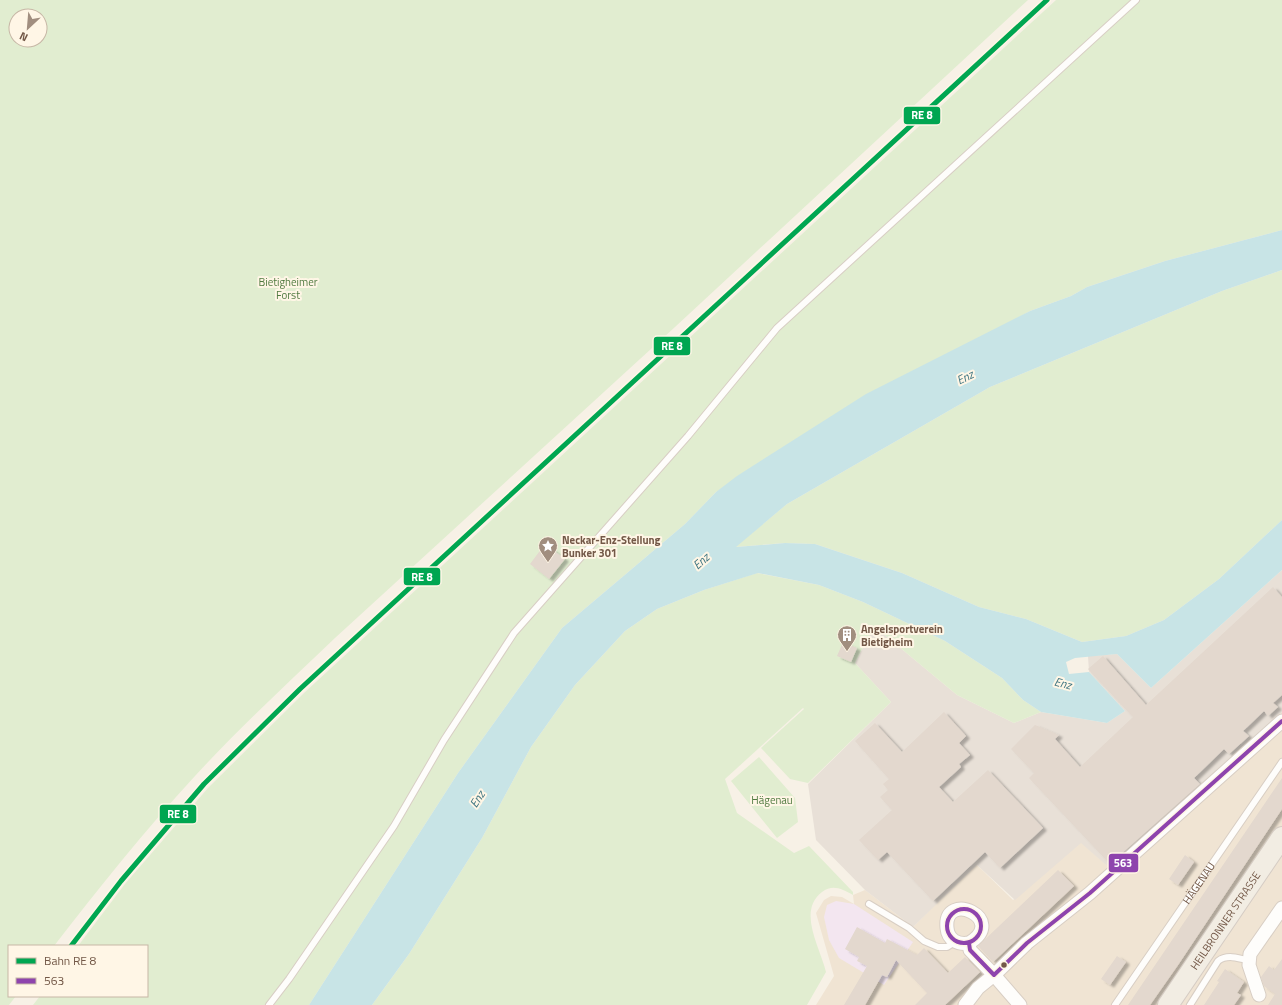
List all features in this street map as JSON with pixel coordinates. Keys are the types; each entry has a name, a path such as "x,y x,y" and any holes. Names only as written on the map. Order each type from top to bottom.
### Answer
{"main road":[{"name":"HEILBRONNER STRASSE","path":"1168,1005 1282,837"}],"street":[{"path":"965,1005 978,988 994,975 1026,943 1090,893 1282,721"},
{"path":"1259,995 1252,976 1250,954 1282,908"},
{"path":"967,909 973,912 981,922 980,932 975,939 969,943 963,944 955,942 947,933 946,923 949,915 954,911 967,909"},
{"path":"969,943 970,950 1020,1005"}],"lane":[{"path":"269,1005 294,973 394,826 444,740 514,632 683,442 777,328 1136,0"},
{"name":"HÄGENAU","path":"1115,1005 1282,762"},
{"path":"869,904 909,928 924,941 938,947 947,947 955,942"},
{"path":"1190,1005 1218,961 1222,958 1231,957 1250,961"}],"shaded area":[{"path":"1282,570 1282,712 1114,872 1081,843 1015,900 977,865 913,927 865,890 816,840 808,784 891,702 855,663 874,626 957,695 1014,723 1041,712 1107,723 1125,711 1089,672 1088,656 1117,654 1151,688"},
{"path":"1282,712 1282,1005 816,1005 834,976 816,913 824,900 831,896 842,897 854,904 853,895 865,890 913,927 976,864 1013,900 1081,842 1114,872"},
{"path":"836,901 854,904 913,942 884,985 839,958 829,940 824,917 827,905"}],"green space":[{"name":"Bietigheimer Forst","path":"0,0 1028,0 675,327 335,638 264,706 176,796 105,881 55,945 8,945 8,997 15,997 9,1005 0,1005"},
{"path":"1056,0 1282,0 1282,230 1165,261 1087,287 1071,296 1030,311 716,492 685,524 562,628 458,773 309,1005 33,1005 39,997 148,997 148,945 79,945 125,884 208,788 304,693"},
{"path":"1282,270 1282,520 1219,579 1164,620 1126,636 1082,642 1026,619 979,607 902,573 815,544 785,543 735,547 787,504 990,387 1222,291"},
{"path":"757,573 819,585 863,602 945,641 1002,678 1023,700 1041,712 1014,723 957,695 874,626 855,663 891,702 808,783 790,779 761,748 804,709 803,708 725,779 737,813 794,853 809,846 853,892 853,895 838,888 830,888 822,892 815,900 811,909 812,930 826,972 807,1005 372,1005 409,954 482,838 531,747 575,685 625,631 657,609 704,590"},
{"name":"Hägenau","path":"759,757 795,798 798,822 777,838 731,781"}],"water":[{"name":"Enz","path":"1282,230 1282,270 1222,291 990,387 787,504 736,547 785,543 815,544 902,573 979,607 1026,619 1082,642 1126,636 1164,620 1219,579 1282,520 1282,570 1151,688 1117,654 1075,658 1066,662 1069,674 1089,672 1125,711 1107,723 1041,712 1023,700 1002,678 945,641 863,602 819,585 758,573 704,590 657,609 625,631 575,685 531,747 482,838 409,954 372,1005 309,1005 458,773 562,628 685,524 716,492 737,476 866,394 1030,311 1071,296 1087,287 1165,261"}],"building":[{"path":"545,544 565,559 549,579 530,564"},
{"path":"1273,587 1282,597 1282,695 1273,703 1278,707 1268,716 1264,711 1243,731 1249,736 1229,754 1224,749 1194,778 1200,784 1110,864 1029,778 1034,773 1011,749 1035,725 1059,735 1055,739 1080,767 1133,717 1088,669 1103,656 1146,705"},
{"name":"Angelsportverein Bietigheim","path":"843,642 857,648 851,662 837,656"},
{"path":"944,712 966,736 959,743 970,755 959,764 961,767 939,787 953,802 988,770 1043,828 1000,868 985,852 933,901 887,852 878,860 859,840 892,810 880,797 888,790 883,784 889,779 855,741 875,723 902,752"},
{"path":"1282,778 1282,809 1178,965 1150,1005 1128,1005"},
{"path":"1185,855 1194,862 1178,885 1169,879"},
{"path":"1058,870 1074,886 993,962 978,946"},
{"path":"857,927 885,943 887,939 917,955 924,948 948,973 965,957 980,972 945,1005 915,1005 927,993 896,960 887,977 882,975 865,1005 844,1005 867,966 857,961 859,957 845,949"},
{"path":"1117,956 1126,962 1110,985 1101,979"},
{"path":"1282,959 1282,1005 1268,1005 1275,994 1264,986 1261,977 1269,966 1274,970"},
{"path":"1225,969 1244,982 1237,993 1241,995 1234,1005 1204,1005 1219,982 1217,981"}],"transit line":[{"path":"72,945 121,881 204,784 300,689 1047,0"},
{"name":"563","path":"969,943 970,950 994,975 1027,943 1090,893 1282,721"},
{"name":"563","path":"967,909 976,914 980,919 981,926 980,933 976,938 971,942 961,943 957,942 948,933 947,923 948,919 957,910 967,909"}],"place":[{"name":"Neckar-Enz-Stellung Bunker 301","path":"548,563"},
{"name":"Angelsportverein Bietigheim","path":"847,652"}]}
